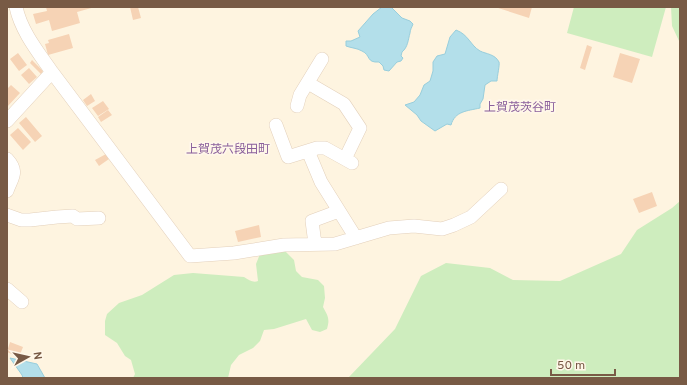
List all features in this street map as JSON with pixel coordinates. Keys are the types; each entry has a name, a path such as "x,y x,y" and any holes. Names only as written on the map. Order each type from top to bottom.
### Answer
{"street":[{"path":"17,7 19,20 52,72 190,256 234,253 284,245 335,244 389,228 414,226 442,229 471,217 501,189"},
{"path":"297,106 300,95 322,59"},
{"path":"7,121 52,72"},
{"path":"276,125 288,158 317,148 325,148 349,161 360,128 344,104 308,83"},
{"path":"308,151 321,182 356,238"},
{"path":"7,159 13,165 14,173 7,191"},
{"path":"315,244 312,221 339,211"},
{"path":"7,214 22,220 73,216 77,219 99,218"},
{"path":"7,290 22,302"}],"green space":[{"path":"574,7 666,7 652,57 567,33"},
{"path":"671,7 680,7 680,43 672,26"},
{"path":"680,201 680,378 348,378 395,329 421,276 446,263 490,268 513,280 560,281 621,254 637,230 672,208"},
{"path":"285,251 294,260 296,271 302,277 318,280 324,286 325,298 323,307 328,318 327,329 320,332 312,330 306,319 274,329 264,330 260,341 253,348 239,355 231,365 228,378 133,378 135,374 131,360 125,356 117,343 105,335 105,321 107,314 119,303 142,295 174,275 193,273 244,277 256,282 258,281 256,264 260,254"}],"water":[{"path":"382,7 391,7 402,18 413,24 407,46 402,52 401,56 403,58 389,71 384,70 383,66 379,62 370,60 362,51 346,46 346,41 351,41 360,37 358,31 373,14"},
{"path":"456,30 467,37 480,51 497,59 499,63 497,81 491,81 485,85 480,108 462,112 455,117 451,125 447,124 435,131 421,121 417,115 405,105 414,102 420,95 424,85 430,81 433,71 433,62 437,56 445,54 450,37"},
{"path":"10,358 37,364 45,378 23,378"}],"building":[{"path":"46,7 95,7 77,12 80,23 52,31 49,20 36,24 33,14 47,11"},
{"path":"130,7 138,7 141,18 133,20"},
{"path":"495,7 532,7 529,18"},
{"path":"69,34 73,48 48,55 45,44 49,43 48,40"},
{"path":"587,45 592,47 585,70 580,68"},
{"path":"18,53 27,65 19,71 10,59"},
{"path":"620,53 640,59 632,83 613,77"},
{"path":"32,60 43,71 41,74 30,63"},
{"path":"29,68 37,77 29,84 21,75"},
{"path":"11,85 20,93 7,107 7,89"},
{"path":"91,94 95,101 87,106 83,100"},
{"path":"103,101 109,109 98,116 92,108"},
{"path":"108,110 112,115 101,122 98,117"},
{"path":"26,117 42,136 35,142 19,123"},
{"path":"18,128 31,142 23,150 10,135"},
{"path":"106,154 109,159 99,166 95,160"},
{"path":"652,192 657,206 639,213 633,199"},
{"path":"259,225 261,237 238,242 235,231"},
{"path":"10,342 23,347 19,357 7,352"}],"district":[{"name":"上賀茂茨谷町","path":"520,108"},
{"name":"上賀茂六段田町","path":"228,150"}]}
